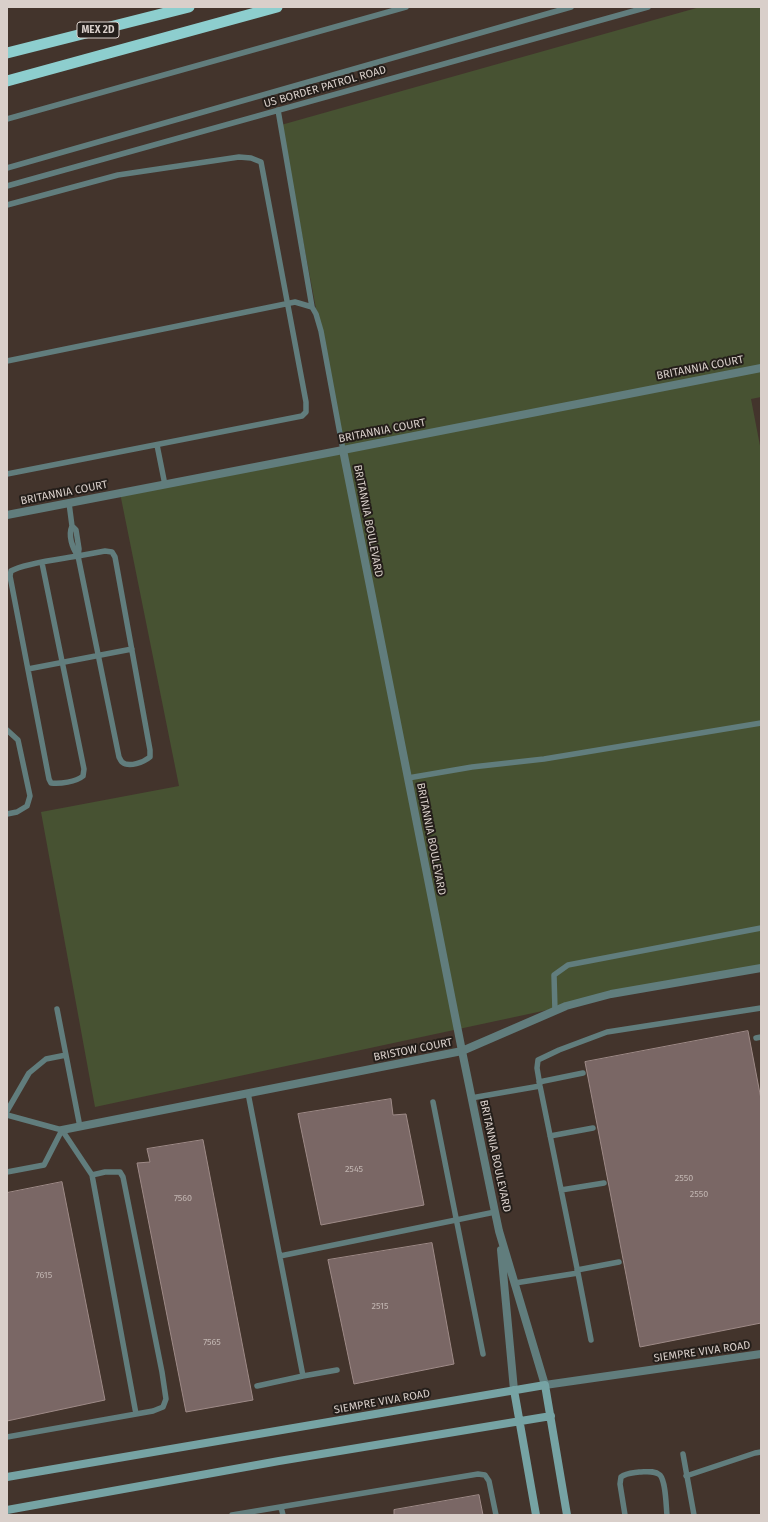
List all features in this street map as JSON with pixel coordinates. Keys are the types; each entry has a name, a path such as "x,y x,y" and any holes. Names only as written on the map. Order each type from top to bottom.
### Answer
{"highway":[{"name":"MEX 2D","path":"7,53 188,7"},
{"name":"MEX 2D","path":"7,81 277,7"}],"main road":[{"name":"SIEMPRE VIVA ROAD","path":"7,1477 545,1385"},
{"name":"BRITANNIA BOULEVARD","path":"545,1385 567,1515"},
{"name":"BRITANNIA BOULEVARD","path":"514,1390 536,1515"},
{"path":"12,1511 279,1461 550,1416"}],"street":[{"name":"BRITANNIA COURT","path":"7,515 761,368"},
{"name":"BRITANNIA BOULEVARD","path":"343,450 499,1231 545,1385"},
{"name":"BRISTOW COURT","path":"62,1130 462,1051 566,1006 611,994 761,968"},
{"name":"BRITANNIA BOULEVARD","path":"499,1231 514,1390"},
{"name":"SIEMPRE VIVA ROAD","path":"545,1385 761,1354"}],"lane":[{"path":"7,119 406,7"},
{"path":"7,168 572,7"},
{"name":"US BORDER PATROL ROAD","path":"7,186 648,7"},
{"path":"278,110 312,307 321,330 343,450"},
{"path":"7,205 118,175 239,157 251,158 261,162 306,402 306,412 302,416 7,474"},
{"path":"7,360 295,302 312,307"},
{"path":"157,445 165,485"},
{"path":"42,563 84,769 83,776 79,779 56,784 51,783 10,576 11,571 16,568 78,556 105,551 112,552 115,557 150,750 150,757 146,761 128,765 123,763 119,757 78,556 73,550 70,531 72,526 69,503"},
{"path":"28,669 132,649"},
{"path":"408,778 472,767 544,759 761,723"},
{"path":"7,730 18,740 30,796 27,806 17,812 7,814"},
{"path":"554,1011 554,975 568,964 761,928"},
{"path":"591,1340 540,1084 537,1068 538,1060 608,1032 761,1008"},
{"path":"57,1009 80,1126"},
{"path":"7,1111 29,1073 46,1059 66,1055"},
{"path":"472,1098 540,1084 583,1073"},
{"path":"248,1093 303,1376"},
{"path":"433,1102 482,1354"},
{"path":"7,1115 62,1130 92,1175 136,1414"},
{"path":"550,1136 594,1128"},
{"path":"7,1172 44,1165 62,1130"},
{"path":"7,1436 153,1411 163,1407 166,1399 162,1372 123,1178 120,1172 105,1172 92,1175"},
{"path":"561,1190 604,1183"},
{"path":"280,1256 495,1212"},
{"path":"515,1284 619,1262"},
{"path":"257,1386 337,1370"},
{"path":"686,1476 761,1452"},
{"path":"683,1454 694,1515"},
{"path":"625,1515 620,1484 621,1477 625,1474 649,1471 656,1472 661,1476 664,1485 667,1515"},
{"path":"232,1515 478,1474 485,1475 489,1481 496,1515"},
{"path":"281,1507 283,1515"}],"green space":[{"path":"700,7 761,7 761,397 751,399 761,451 761,968 566,1006 95,1107 41,812 179,786 120,493 343,450 281,125"}],"building":[{"path":"748,1031 761,1099 761,1323 640,1347 585,1062"},
{"path":"391,1099 393,1115 406,1114 424,1205 321,1225 298,1114"},
{"path":"203,1140 253,1400 186,1412 137,1163 150,1162 147,1149"},
{"path":"62,1182 105,1400 7,1421 7,1193"},
{"path":"432,1243 454,1364 354,1384 328,1260"},
{"path":"479,1495 483,1515 394,1515 394,1510"}]}
